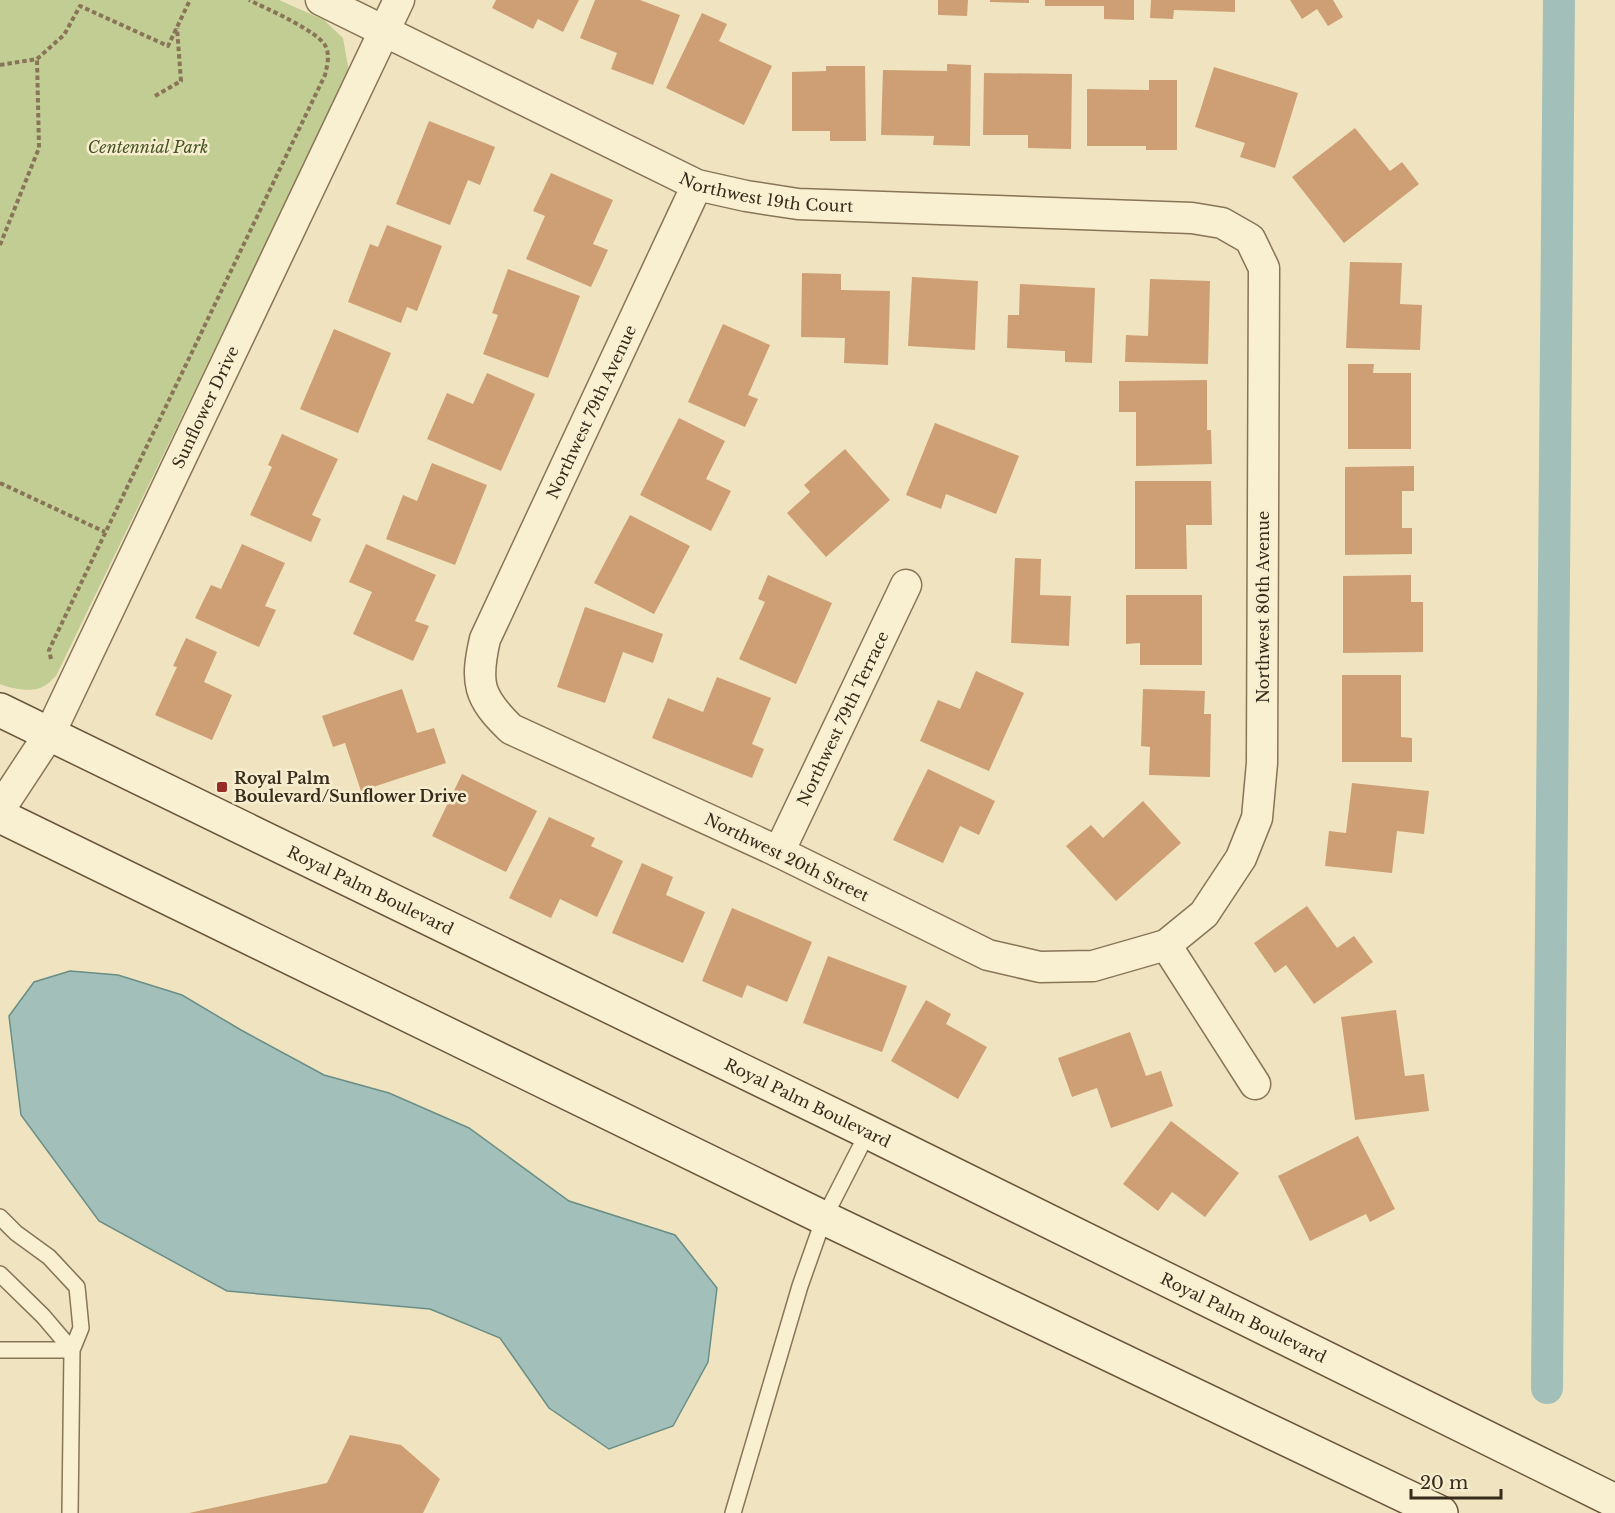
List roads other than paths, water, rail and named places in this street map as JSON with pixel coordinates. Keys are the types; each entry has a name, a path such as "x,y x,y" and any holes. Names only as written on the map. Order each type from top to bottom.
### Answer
{"main road":[{"name":"Royal Palm Boulevard","path":"0,710 868,1132 1615,1502"},
{"path":"0,816 824,1218 1441,1513"}],"street":[{"name":"Northwest 19th Court","path":"321,0 697,185 798,204 1192,218 1222,223 1250,239"},
{"name":"Sunflower Drive","path":"0,809 50,733 399,0"},
{"name":"Northwest 79th Avenue","path":"485,639 697,185"},
{"name":"Northwest 80th Avenue","path":"1166,945 1204,914 1241,858 1257,818 1263,751 1264,268 1250,239"},
{"name":"Northwest 79th Terrace","path":"779,852 906,585"},
{"name":"Northwest 20th Street","path":"485,639 479,666 481,690 492,711 511,729 779,852 988,955 1040,967 1093,966 1166,945"},
{"path":"1166,945 1255,1084"}],"lane":[{"path":"733,1513 800,1286 824,1218 868,1132"},
{"path":"0,1217 16,1233 48,1257 77,1287 81,1328 72,1350 70,1513"},
{"path":"0,1274 72,1350"},
{"path":"0,1350 72,1350"}],"water":[{"path":"70,971 118,975 182,995 324,1075 389,1093 469,1128 569,1201 675,1235 717,1288 708,1362 673,1426 609,1449 549,1408 500,1338 430,1309 227,1291 99,1221 21,1115 9,1016 34,982"}],"waterway":[{"path":"1547,1388 1559,0"}],"place":[{"name":"Royal Palm Boulevard/Sunflower Drive","path":"222,787"}],"park label":[{"name":"Centennial Park","path":"148,147"}]}
